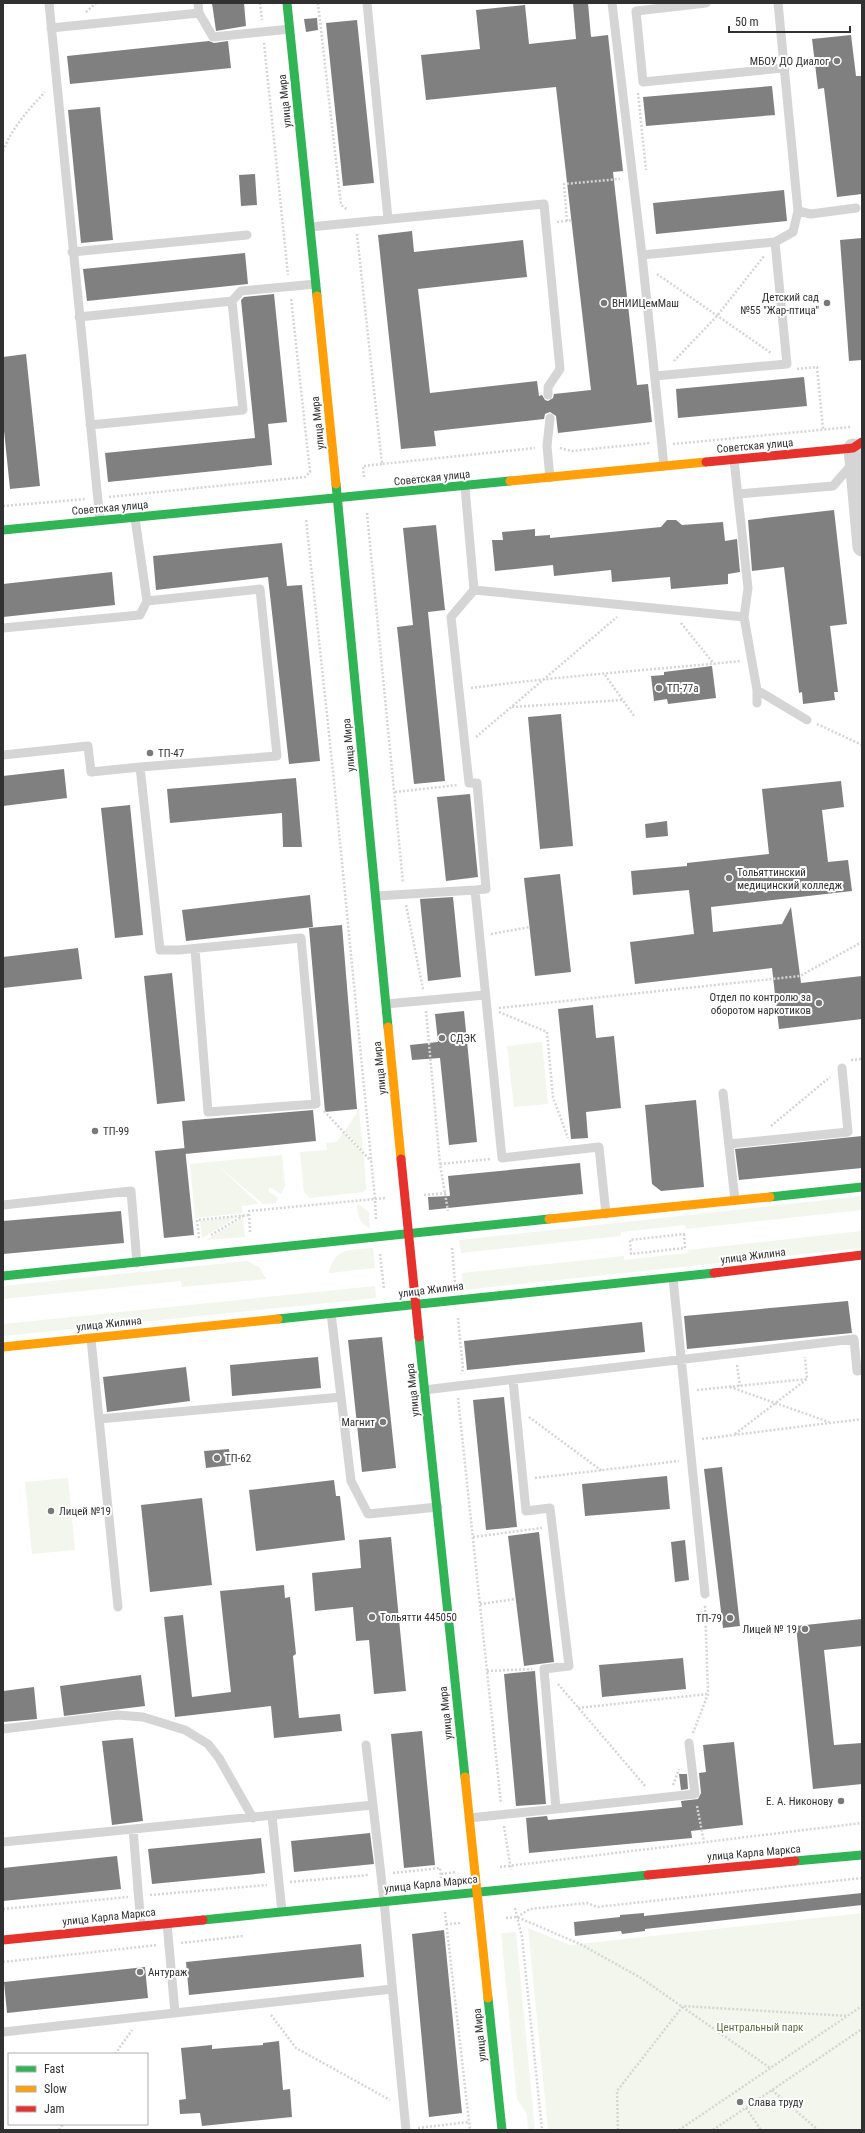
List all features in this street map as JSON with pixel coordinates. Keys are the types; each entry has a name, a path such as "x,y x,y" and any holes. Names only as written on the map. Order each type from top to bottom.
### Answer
{"main road":[{"name":"улица Мира","path":"287,3 338,499 415,1304 438,1507 502,2130"},
{"name":"Советская улица","path":"3,530 465,487 664,466 856,451"},
{"path":"3,1276 408,1234 450,1231 862,1187"},
{"name":"улица Жилина","path":"3,1347 91,1339 456,1299 673,1278 862,1256"},
{"name":"улица Карла Маркса","path":"3,1940 384,1901 862,1855"}],"street":[{"path":"856,451 862,547"}],"lane":[{"path":"49,3 72,252 100,521"},
{"path":"198,3 198,13 213,37 290,29"},
{"path":"367,3 388,219"},
{"path":"612,3 642,255 664,466"},
{"path":"706,3 636,11 643,82 783,68"},
{"path":"642,255 776,242 793,232 798,211 783,68 778,3"},
{"path":"51,28 198,13"},
{"path":"310,227 544,204 560,369 548,387 548,395"},
{"path":"798,211 811,214 856,208"},
{"path":"72,252 247,235"},
{"path":"655,376 787,364 776,242"},
{"path":"79,317 232,300 241,291 316,284"},
{"path":"90,425 243,410 232,300"},
{"path":"550,418 547,446 550,478"},
{"path":"738,494 833,486 856,451"},
{"path":"734,460 748,588 744,616 757,690 756,703"},
{"path":"376,896 486,889 477,783 469,783 451,617 474,590 465,487"},
{"path":"3,628 140,615 147,601 135,518"},
{"path":"3,755 88,746 91,772 277,756 260,589 147,601"},
{"path":"474,590 744,616"},
{"path":"757,690 807,720"},
{"path":"140,767 160,950 195,949 301,938 316,1104 208,1112 195,949"},
{"path":"475,890 502,1158 599,1146 606,1214"},
{"path":"386,1004 485,995"},
{"path":"729,1144 848,1132 842,1068"},
{"path":"723,1093 735,1201"},
{"path":"3,1205 131,1192 137,1263"},
{"path":"673,1278 704,1594"},
{"path":"331,1313 352,1481 368,1514 438,1507"},
{"path":"91,1339 118,1607"},
{"path":"424,1390 854,1339 857,1371 862,1370"},
{"path":"513,1380 526,1511 550,1508 569,1666 544,1668 556,1809"},
{"path":"99,1419 341,1396"},
{"path":"3,1729 118,1715 143,1717 185,1730 208,1744 216,1753 253,1818"},
{"path":"469,1818 695,1794 689,1743"},
{"path":"366,1745 384,1901 406,2129"},
{"path":"3,1842 373,1806"},
{"path":"272,1816 282,1912"},
{"path":"133,1829 141,1926"},
{"path":"167,1923 175,2013"},
{"path":"3,2032 392,1990"}],"path":[{"path":"318,3 341,205 355,215 382,464"},
{"path":"3,151 8,137 26,112 56,80"},
{"path":"637,89 647,176"},
{"path":"567,221 564,184 633,177"},
{"path":"674,362 717,316 776,242"},
{"path":"655,254 658,275 717,316 794,369 818,367 823,429"},
{"path":"510,1866 502,1814 457,1387 463,1369 447,1193 440,1164 425,1000 404,894 363,466 547,446 572,451 661,442 674,444 853,426"},
{"path":"306,518 334,779 376,1220"},
{"path":"465,746 631,605"},
{"path":"669,609 714,664"},
{"path":"459,689 545,678 605,674 752,660"},
{"path":"605,674 634,716"},
{"path":"512,707 624,700"},
{"path":"807,720 862,745"},
{"path":"395,792 469,783"},
{"path":"479,936 530,927"},
{"path":"573,1150 553,1097 547,1032 492,1009 800,976 862,942"},
{"path":"752,1142 850,1060 862,1059"},
{"path":"316,1104 371,1161"},
{"path":"440,1164 502,1158"},
{"path":"424,1194 447,1193"},
{"path":"247,1215 197,1220 199,1242 247,1215 249,1211 389,1198"},
{"path":"247,1215 249,1236"},
{"path":"684,1234 685,1248 631,1254 630,1240 684,1234"},
{"path":"380,1253 384,1291"},
{"path":"804,1345 807,1379"},
{"path":"735,1354 740,1386"},
{"path":"684,1392 807,1379"},
{"path":"734,1435 807,1379"},
{"path":"730,1387 830,1423"},
{"path":"516,1407 602,1471"},
{"path":"689,1440 862,1419"},
{"path":"523,1480 691,1459"},
{"path":"472,1537 553,1527"},
{"path":"578,1708 708,1694 704,1594"},
{"path":"480,1604 516,1599"},
{"path":"487,1671 544,1668 655,1798"},
{"path":"695,1794 704,1842"},
{"path":"500,1867 862,1823"},
{"path":"3,1909 440,1868 441,1874 458,1871"},
{"path":"506,1918 517,1917 530,1909 587,1903 597,1907 862,1878"},
{"path":"515,1908 522,1937 542,2130"},
{"path":"438,1916 445,1913 470,2130"},
{"path":"517,1917 580,1944 641,1978 770,2068"},
{"path":"446,1924 462,1923"},
{"path":"3,1962 247,1936"},
{"path":"262,2004 296,2048 404,2107"},
{"path":"683,2006 847,2016"},
{"path":"618,2130 617,2091 683,2006"},
{"path":"679,2130 862,2006"},
{"path":"116,2053 142,2017"},
{"path":"713,2130 862,2029"},
{"path":"772,2090 818,2130"},
{"path":"746,2108 761,2130"},
{"path":"406,2129 469,2122"}],"green space":[{"path":"542,1042 548,1104 514,1107 507,1046"},
{"path":"359,1109 363,1151 345,1131"},
{"path":"343,1132 364,1155 366,1189 363,1192 310,1198 304,1192 300,1152 327,1150 326,1143 337,1142"},
{"path":"282,1155 285,1186 281,1194 270,1187 268,1191 278,1198 276,1203 263,1204 216,1164 259,1204 242,1206 242,1213 195,1218 190,1164"},
{"path":"862,1196 862,1210 686,1229 685,1225 621,1232 621,1236 461,1253 459,1240"},
{"path":"357,1205 360,1205 369,1212 370,1228 361,1222"},
{"path":"237,1217 202,1238 200,1221"},
{"path":"243,1218 245,1237 206,1240"},
{"path":"862,1231 862,1248 463,1290 462,1273 624,1256 624,1260 688,1253 688,1250"},
{"path":"373,1248 375,1268 329,1273 331,1265 339,1254 350,1250"},
{"path":"247,1261 260,1268 266,1279 182,1287 181,1281 3,1299 3,1286"},
{"path":"375,1286 376,1298 3,1336 3,1324"},
{"path":"68,1478 75,1550 32,1554 25,1482"},
{"name":"Центральный парк","path":"862,1913 862,2130 548,2130 528,1928 570,1945"},
{"path":"516,1932 535,2130 528,2130 527,2114 517,2099 501,1933"}],"building":[{"path":"212,3 244,3 246,26 216,31"},
{"name":"ВНИИЦемМаш","path":"573,3 588,3 591,37 608,35 623,171 613,172 637,385 648,384 652,422 558,433 556,416 550,412 545,414 544,419 434,431 436,446 401,449 378,235 412,231 414,252 523,240 527,277 418,289 430,393 537,381 539,396 542,395 545,400 548,401 553,398 554,394 591,390 556,87 426,100 421,55 480,49 476,10 525,5 529,44 576,39"},
{"path":"317,18 318,30 306,32 304,19"},
{"path":"357,20 374,183 343,186 326,23"},
{"path":"851,35 856,76 862,76 862,194 837,197 824,88 818,89 812,39"},
{"path":"209,41 214,43 228,41 231,68 70,84 67,56"},
{"path":"772,86 775,115 646,126 643,97"},
{"path":"100,107 113,240 81,243 68,110"},
{"path":"255,174 257,205 241,206 239,175"},
{"path":"784,190 787,221 656,234 653,203"},
{"path":"862,238 862,360 849,361 840,240"},
{"path":"245,253 248,284 87,301 83,269"},
{"path":"274,294 287,422 268,424 272,465 108,482 105,453 255,438 241,300 244,297"},
{"path":"26,354 40,486 10,489 3,421 3,357"},
{"path":"804,377 807,406 678,418 676,389"},
{"path":"834,510 847,624 830,626 838,692 834,692 835,700 803,704 802,692 799,693 784,567 752,571 748,520"},
{"path":"667,520 676,520 682,525 723,522 725,541 737,539 740,572 728,574 728,584 671,589 670,577 612,582 611,570 554,576 553,565 495,571 492,540 503,540 502,532 535,529 535,536 550,535 550,538 661,527"},
{"path":"436,525 445,610 428,612 445,781 414,784 397,627 413,625 403,528"},
{"path":"282,543 287,586 302,585 320,761 289,764 268,577 156,590 153,556"},
{"path":"112,572 115,605 3,617 3,584"},
{"path":"712,666 716,698 668,704 667,699 654,701 651,676 664,675 664,672"},
{"path":"561,714 573,846 540,849 528,717"},
{"path":"64,769 67,798 3,806 3,776"},
{"path":"296,778 302,847 283,847 282,813 170,823 167,789"},
{"path":"841,781 844,807 822,810 828,862 848,860 852,891 711,907 713,932 782,924 791,907 801,983 862,976 862,1019 779,1029 772,968 635,984 630,942 694,934 689,890 633,895 631,871 687,866 687,863 769,854 762,789"},
{"path":"470,794 478,877 446,881 437,797"},
{"path":"130,805 143,935 115,938 101,808"},
{"path":"667,821 668,836 646,838 645,824"},
{"path":"560,874 571,972 535,976 524,878"},
{"path":"310,895 313,927 186,941 182,910"},
{"path":"453,897 461,977 428,981 420,899"},
{"path":"342,925 357,1109 325,1112 309,928"},
{"path":"78,948 82,979 3,988 3,957"},
{"path":"172,973 185,1101 157,1104 144,976"},
{"path":"593,1005 596,1038 614,1036 621,1108 586,1112 588,1138 571,1139 558,1009"},
{"path":"464,1011 477,1142 449,1145 440,1058 412,1060 410,1045 438,1042 435,1014"},
{"path":"696,1100 704,1187 661,1191 652,1184 645,1105"},
{"path":"313,1110 316,1141 185,1154 182,1121"},
{"path":"862,1136 862,1168 739,1180 735,1149"},
{"path":"185,1148 194,1235 164,1238 155,1151"},
{"path":"580,1163 583,1194 429,1210 428,1197 450,1196 448,1176"},
{"path":"121,1211 124,1243 3,1254 3,1221"},
{"path":"848,1301 852,1333 687,1349 684,1316"},
{"path":"642,1322 645,1352 467,1370 464,1341"},
{"path":"382,1337 396,1468 362,1472 348,1340"},
{"path":"318,1357 321,1388 232,1396 230,1365"},
{"path":"186,1367 190,1401 107,1412 103,1377"},
{"path":"504,1397 517,1527 486,1530 473,1400"},
{"name":"ТП-62","path":"229,1449 231,1465 206,1468 204,1451"},
{"path":"722,1467 740,1626 723,1628 704,1469"},
{"path":"667,1476 670,1509 585,1516 582,1484"},
{"path":"334,1480 336,1496 340,1496 345,1540 256,1551 249,1490"},
{"path":"202,1498 212,1585 150,1592 141,1505"},
{"path":"539,1532 554,1662 524,1666 508,1536"},
{"path":"391,1537 406,1691 374,1694 369,1640 356,1641 353,1607 315,1611 312,1573 361,1568 359,1540"},
{"path":"685,1540 689,1580 675,1582 671,1542"},
{"path":"284,1585 285,1598 290,1597 296,1654 293,1656 299,1718 340,1714 342,1731 274,1738 271,1706 175,1717 164,1617 183,1615 192,1697 231,1692 220,1591"},
{"path":"862,1619 862,1646 824,1650 834,1745 862,1743 862,1784 813,1789 796,1626"},
{"path":"683,1658 686,1689 602,1697 599,1665"},
{"path":"535,1671 546,1804 516,1806 504,1674"},
{"path":"141,1675 145,1706 64,1716 60,1686"},
{"path":"34,1687 37,1719 3,1722 3,1691"},
{"path":"422,1731 435,1865 404,1868 391,1734"},
{"path":"133,1738 143,1821 112,1825 102,1741"},
{"path":"734,1742 743,1825 691,1831 692,1838 529,1853 526,1818 547,1816 548,1820 682,1807 681,1801 698,1799 701,1793 699,1773 706,1772 703,1745"},
{"path":"679,1774 687,1774 688,1789 681,1790"},
{"path":"370,1833 374,1864 294,1872 291,1841"},
{"path":"261,1838 265,1873 152,1884 148,1849"},
{"path":"117,1856 121,1889 3,1901 3,1868"},
{"path":"862,1893 862,1905 645,1929 645,1931 622,1934 621,1931 575,1936 574,1922 620,1917 620,1915 644,1913 644,1916"},
{"path":"444,1930 462,2113 429,2117 412,1934"},
{"path":"361,1944 364,1977 189,1995 186,1962"},
{"path":"145,1967 148,1998 7,2013 4,1982"},
{"path":"279,2041 283,2090 290,2089 292,2117 202,2126 200,2113 180,2114 179,2100 186,2099 181,2048 212,2045 212,2049 263,2045 263,2043"}],"traffic: fast":[{"path":"287,3 317,296"},
{"path":"3,530 510,481"},
{"path":"336,484 388,1027"},
{"path":"770,1197 862,1187"},
{"path":"3,1276 549,1219"},
{"path":"278,1319 714,1273"},
{"path":"419,1337 465,1777"},
{"path":"795,1861 862,1855"},
{"path":"203,1920 648,1875"},
{"path":"488,1998 502,2130"}],"traffic: slow":[{"path":"317,296 336,484"},
{"path":"510,481 706,462"},
{"path":"388,1027 401,1159"},
{"path":"549,1219 770,1197"},
{"path":"3,1347 278,1319"},
{"path":"465,1777 488,1998"}],"traffic: jam":[{"path":"706,462 853,448 862,442"},
{"path":"401,1159 419,1337"},
{"path":"714,1273 862,1255"},
{"path":"648,1875 795,1861"},
{"path":"3,1940 203,1920"}],"place":[{"name":"МБОУ ДО Диалог","path":"837,61"},
{"name":"ВНИИЦемМаш","path":"604,303"},
{"name":"Детский сад №55 \"Жар-птица\"","path":"827,303"},
{"name":"ТП-77а","path":"659,688"},
{"name":"ТП-47","path":"150,753"},
{"name":"Тольяттинский медицинский колледж","path":"729,878"},
{"name":"Отдел по контролю за оборотом наркотиков","path":"819,1003"},
{"name":"СДЭК","path":"442,1038"},
{"name":"ТП-99","path":"95,1131"},
{"name":"Магнит","path":"383,1422"},
{"name":"ТП-62","path":"217,1458"},
{"name":"Лицей №19","path":"51,1511"},
{"name":"Тольятти 445050","path":"372,1617"},
{"name":"ТП-79","path":"730,1618"},
{"name":"Лицей № 19","path":"805,1629"},
{"name":"Е. А. Никонову","path":"841,1801"},
{"name":"Антураж","path":"140,1972"},
{"name":"Слава труду","path":"740,2102"}]}
